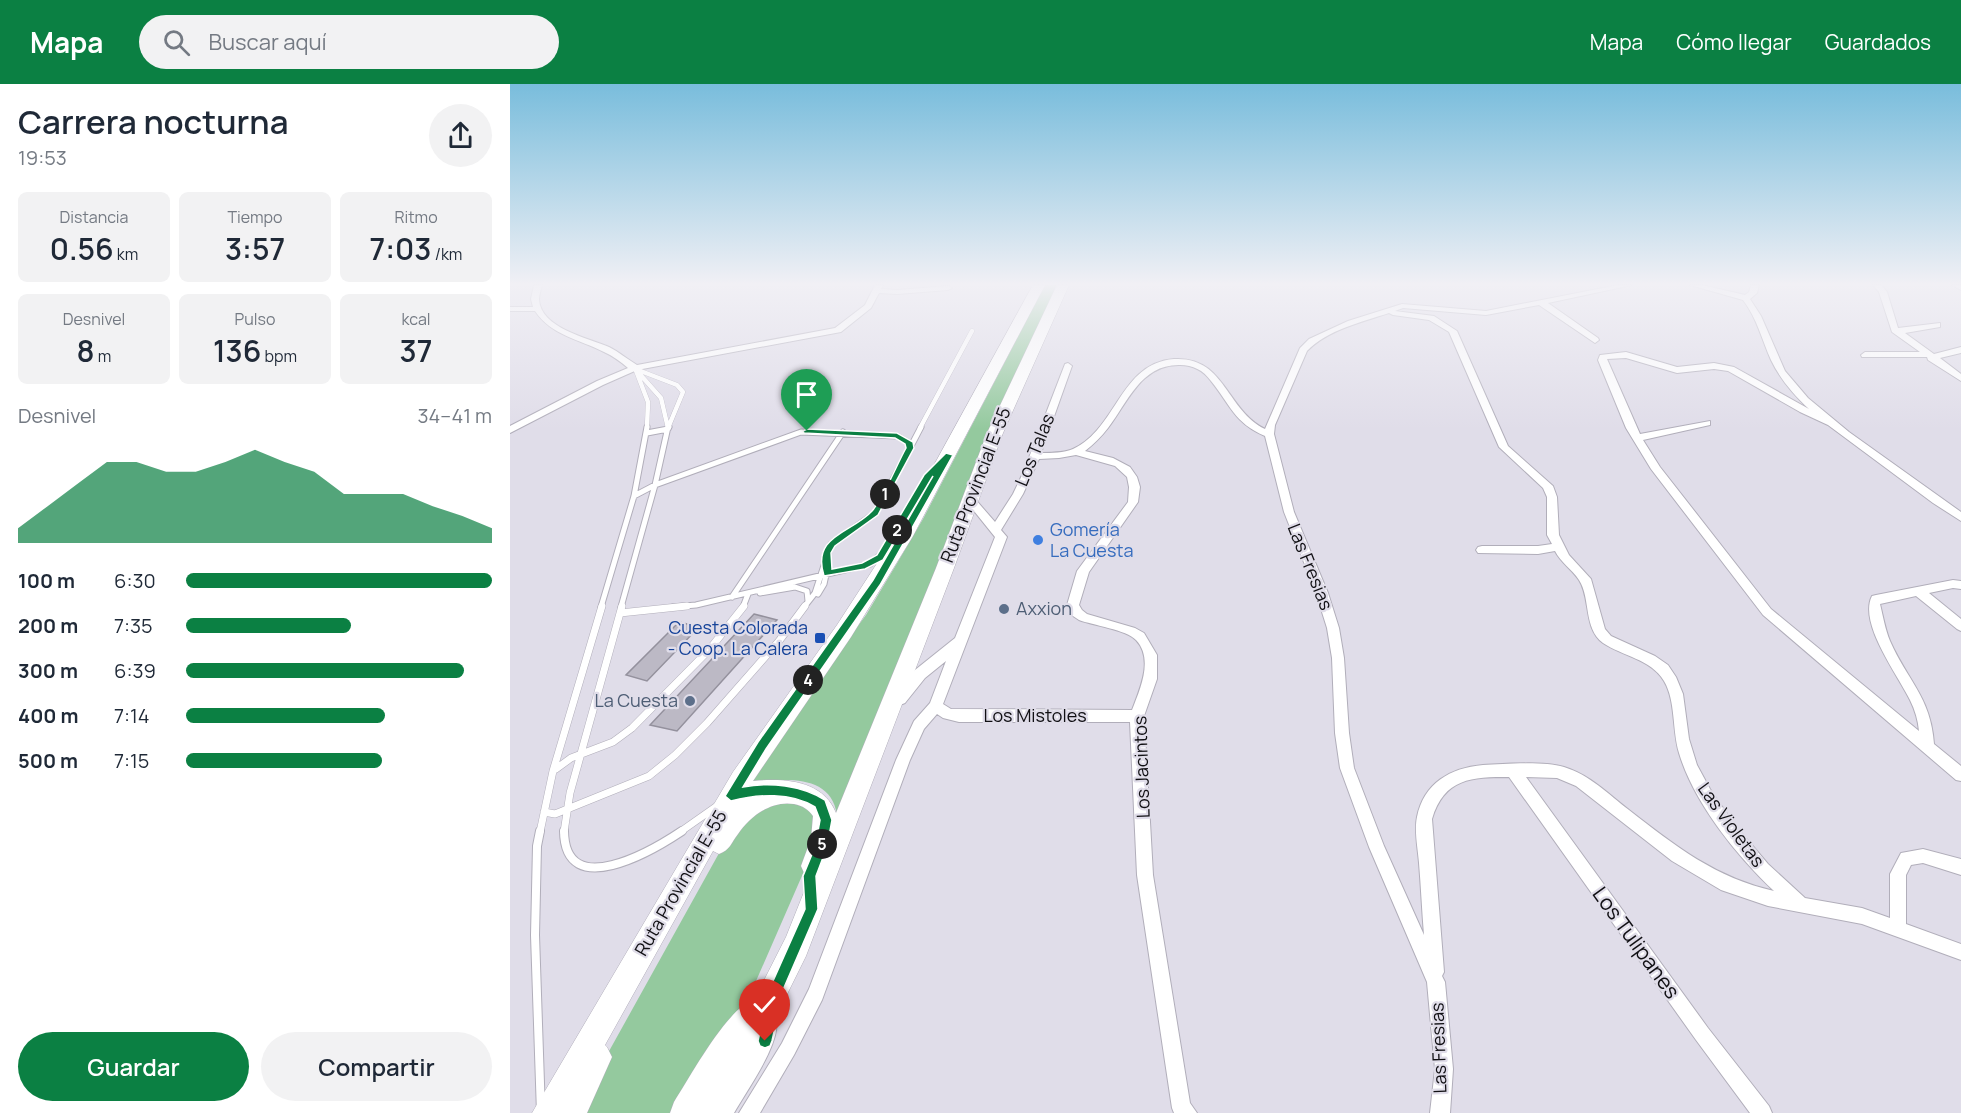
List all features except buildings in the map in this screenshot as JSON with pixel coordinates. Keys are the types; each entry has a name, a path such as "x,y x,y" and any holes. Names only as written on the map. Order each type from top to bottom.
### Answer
{"main road":[{"name":"Ruta Provincial E-55","path":"547,1113 630,974 731,796 762,746 876,582 949,455 1014,333"},
{"name":"Ruta Provincial E-55","path":"704,1113 748,1043 776,990 811,909 1008,402 1040,333"},
{"path":"731,796 758,791 785,792 813,798 820,804 825,813 825,832 810,876 811,909"},
{"path":"674,896 706,864 738,814 753,802 785,792"},
{"path":"571,1113 586,1078 619,1017 630,974"},
{"path":"686,1113 735,1035 776,990"}],"street":[{"path":"568,333 610,351 635,368"},
{"path":"510,430 635,368 826,333"},
{"path":"1034,456 1076,451 1100,432 1137,380 1148,370 1172,362 1195,364 1209,371 1240,416 1269,434 1270,425 1307,345 1334,333"},
{"name":"Las Violetas","path":"1454,333 1504,447 1548,486 1552,497 1553,536 1558,547 1585,579 1599,631 1607,639 1663,669 1676,694 1682,739 1690,766 1705,794 1730,830 1762,869 1801,905"},
{"path":"1585,333 1595,340"},
{"path":"1764,333 1787,380 1830,423 1961,517"},
{"path":"1898,333 1961,378"},
{"path":"1865,355 1928,356 1961,350"},
{"path":"1830,423 1783,400 1731,369 1714,366 1677,370 1626,355 1603,357 1603,364 1637,438 1663,479 1767,612 1961,775"},
{"name":"Los Talas","path":"995,530 1010,508 1034,456 1068,366"},
{"path":"1637,438 1707,423"},
{"name":"Las Fresias","path":"1269,434 1289,512 1322,593 1333,628 1338,658 1341,734 1347,768 1377,847 1436,982 1443,1069 1440,1113"},
{"name":"Los Jacintos","path":"1076,451 1122,464 1134,480 1133,502 1083,571 1073,605 1077,613 1083,617 1131,631 1140,636 1148,647 1152,665 1137,716 1145,875 1180,1111"},
{"path":"748,1113 788,1049 816,994 903,760 919,725 934,706 1001,537 971,501"},
{"path":"1482,550 1538,550 1558,547"},
{"path":"1927,746 1922,710 1909,681 1885,645 1874,604 1876,599 1917,590 1953,584 1961,585"},
{"path":"1917,590 1961,626"},
{"path":"879,730 920,674 950,651 964,634"},
{"name":"Los Mistoles","path":"934,706 948,714 959,716 1137,716"},
{"path":"1436,982 1425,846 1424,819 1427,803 1436,790 1463,774 1486,770 1555,772 1567,775 1581,782 1647,833 1717,880 1741,891 1862,916 1961,952"},
{"name":"Los Tulipanes","path":"1513,771 1702,1034 1762,1113"},
{"path":"1898,928 1898,874 1906,858 1923,856 1961,867"},
{"path":"723,1113 765,1041 776,990"}],"lane":[{"path":"544,812 551,814 567,809 634,783 661,767 746,681 821,590 827,553 831,544 875,513 971,333"},
{"path":"635,368 661,398 668,429"},
{"path":"635,368 677,385 683,392 668,429 655,485 580,754 567,809 565,838 570,858 584,866 603,867 629,860 655,846 731,796"},
{"path":"541,1113 535,898 537,846 553,771 634,496 647,434 648,402 635,368"},
{"path":"647,434 668,429"},
{"path":"634,496 655,485 807,431 897,436 909,442 910,448"},
{"path":"731,598 843,432"},
{"path":"620,612 678,608 731,598 844,571 875,561 885,551 927,477 949,455"},
{"path":"807,605 825,575"},
{"path":"748,594 799,587 809,595 807,605"},
{"path":"553,771 567,760 621,737 652,709 728,627 746,604 748,594"}],"green space":[{"path":"1020,333 1036,333 837,815 833,801 825,791 815,785 789,780 749,783 799,706 866,615 923,519"},
{"path":"789,802 798,803 809,810 814,817 808,862 753,988 677,1113 580,1113 608,1053 723,846 752,813"}],"place":[{"name":"Gomería La Cuesta","path":"1038,540"},
{"name":"Axxion","path":"1004,609"},
{"name":"Cuesta Colorada - Coop. La Calera","path":"820,638"},
{"name":"La Cuesta","path":"690,701"}],"route":[{"path":"765,1041 776,990 811,909 810,876 821,847 826,820 820,804 806,795 773,790 746,792 731,796 762,746 876,582 949,455 927,477 880,557 865,565 827,574 827,553 831,544 875,513 910,448 909,442 897,436 807,431"}]}
